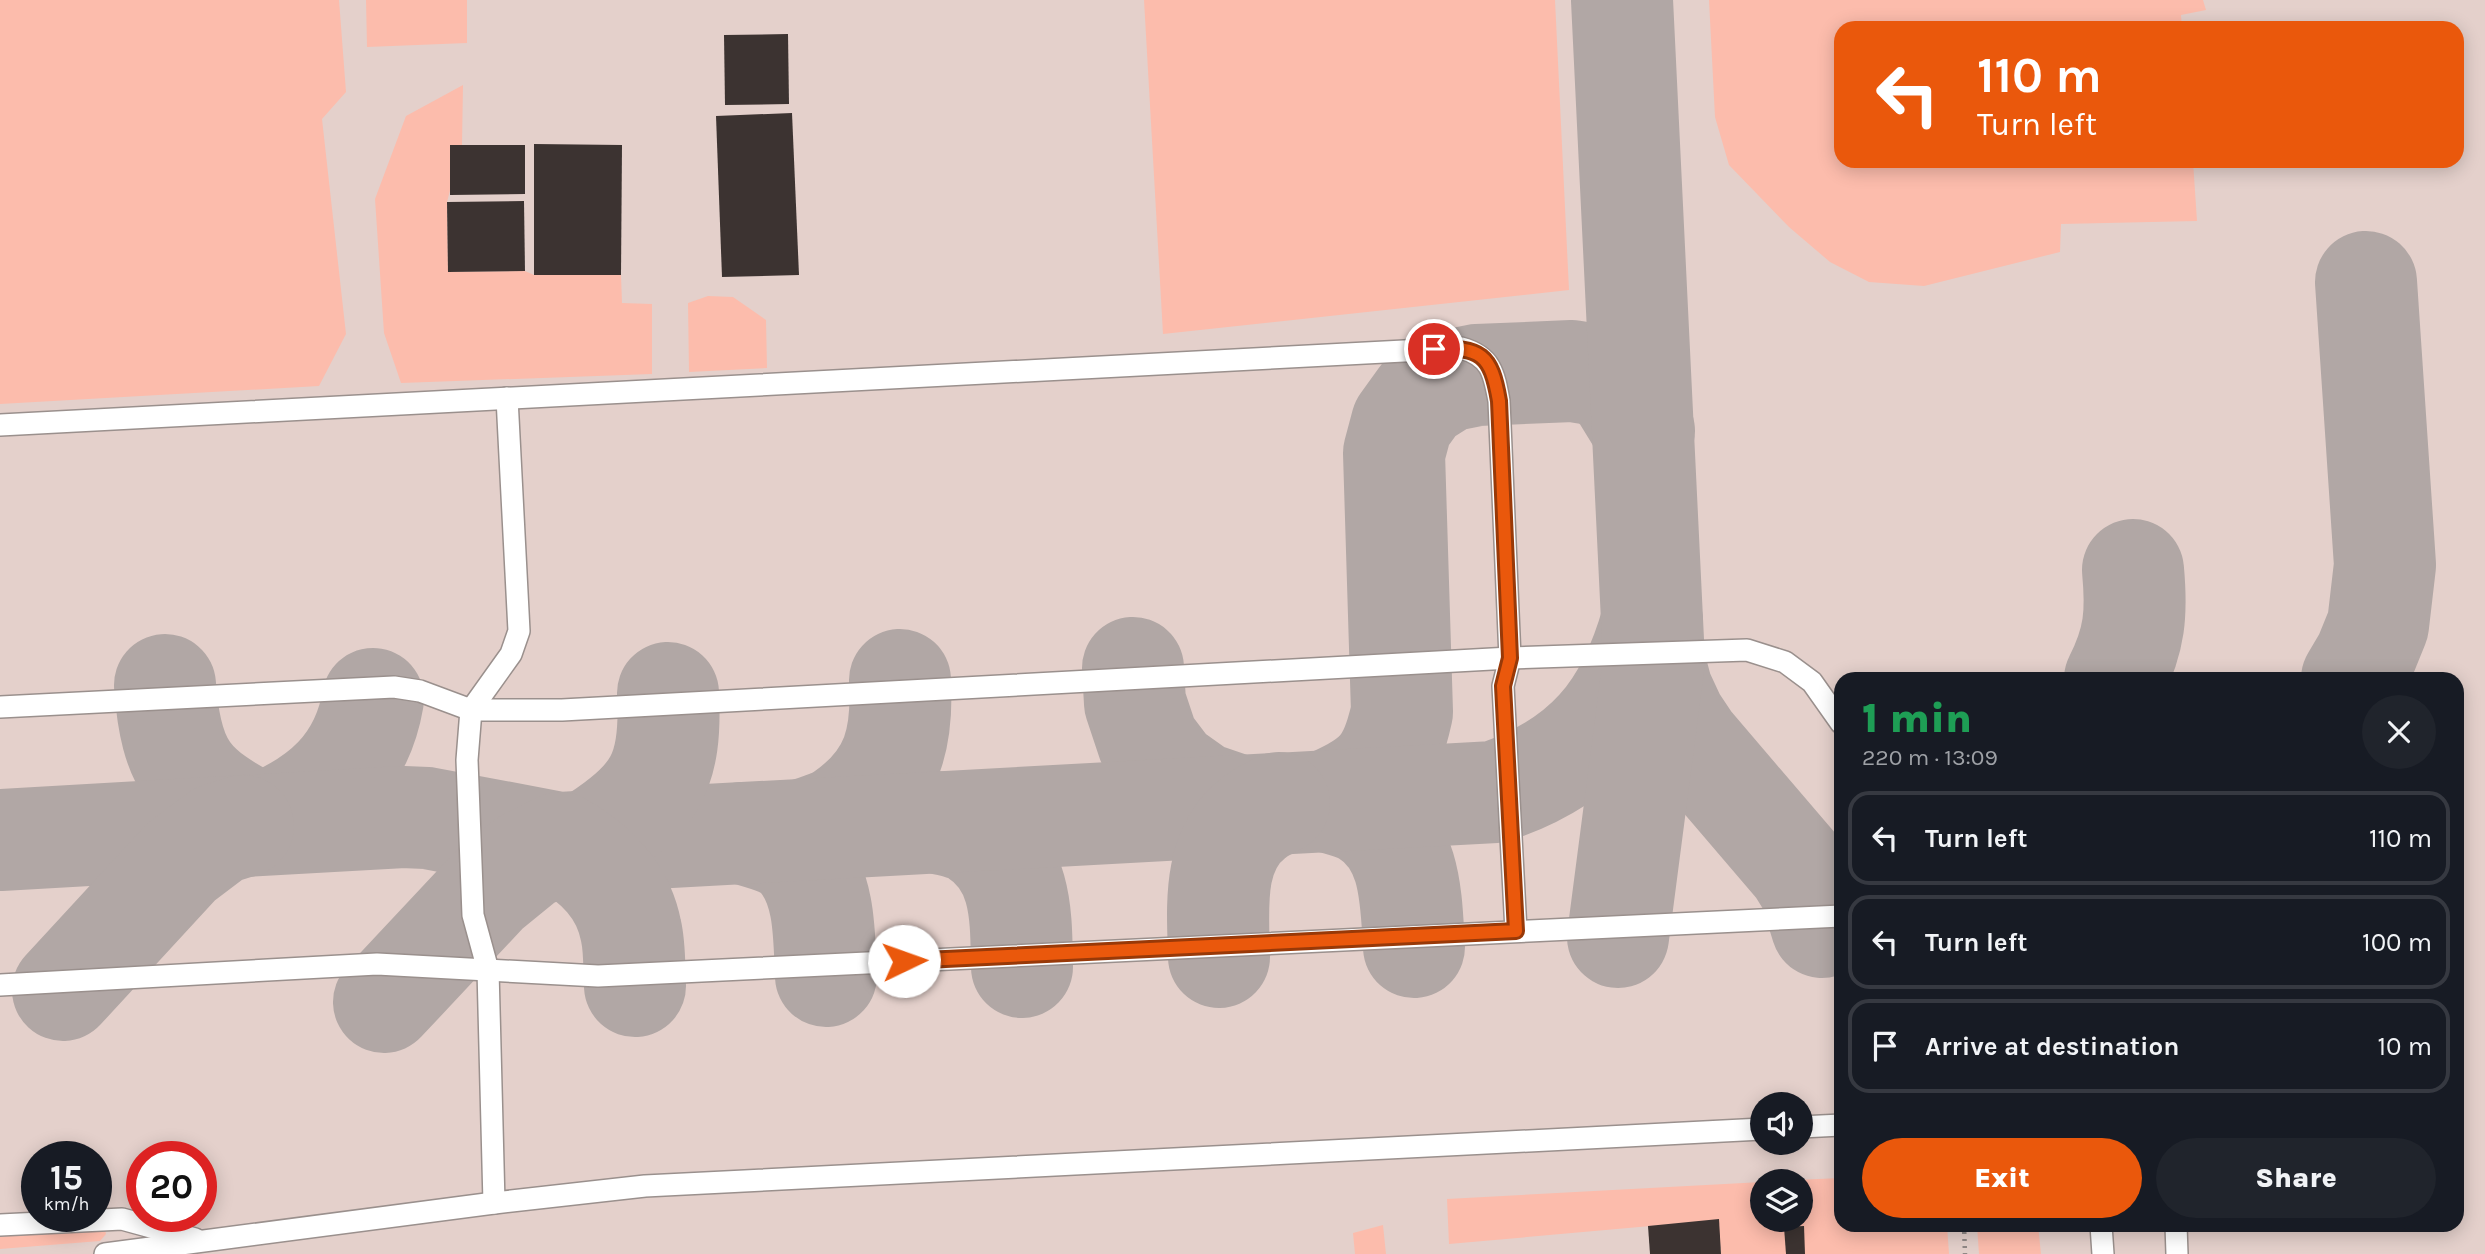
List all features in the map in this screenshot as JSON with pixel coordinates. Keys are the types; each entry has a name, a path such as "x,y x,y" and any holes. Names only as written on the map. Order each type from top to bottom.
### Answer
{"lane":[{"path":"0,425 1461,348 1477,352 1488,364 1496,382 1499,401 1510,658 1503,686 1516,931"},
{"path":"494,1203 488,970 473,915 467,760 471,710 511,654 519,631 507,398"},
{"path":"0,707 394,687 420,691 471,710 562,710 1510,658 1746,650 1785,662 1812,682 1834,713"},
{"path":"0,985 377,964 598,976 1834,916"},
{"path":"1813,1126 1834,1125"},
{"path":"105,1254 645,1186 1750,1130"},
{"path":"0,1225 122,1219 203,1241"},
{"path":"2101,1232 2103,1254"},
{"path":"2176,1232 2177,1254"}],"path":[{"path":"1964,1232 1965,1254"}],"shaded area":[{"path":"0,0 2485,0 2485,1254 0,1254"},
{"path":"0,0 339,0 346,92 322,119 346,334 319,386 0,404"},
{"path":"366,0 467,0 467,43 367,47"},
{"path":"1144,0 1555,0 1569,290 1163,334"},
{"path":"1709,0 2203,0 2206,10 2181,15 2181,21 1834,21 1834,168 2193,168 2197,221 2061,224 2060,252 1924,286 1869,282 1830,262 1789,227 1729,165 1715,117"},
{"path":"463,85 462,145 447,202 448,272 525,271 534,275 621,275 622,303 652,304 652,374 401,383 384,333 375,199 406,116"},
{"path":"708,296 733,297 766,320 767,368 689,372 688,303"},
{"path":"1834,1178 1834,1232 1947,1232 1949,1254 1721,1254 1718,1220 1449,1244 1447,1199 1750,1183 1750,1232 1813,1232 1813,1179"},
{"path":"1383,1225 1386,1254 1355,1254 1353,1233"},
{"path":"1977,1232 2039,1232 2041,1254 1979,1254"},
{"path":"0,1234 106,1234 100,1241 0,1249"}],"building":[{"path":"788,34 789,104 725,105 724,35"},
{"path":"792,113 799,275 722,277 716,116"},
{"path":"534,144 622,145 621,275 534,275"},
{"path":"450,145 525,145 525,194 450,195"},
{"path":"524,201 525,271 448,272 447,202"},
{"path":"1719,1219 1721,1254 1650,1254 1648,1226"},
{"path":"1784,1232 1804,1232 1805,1254 1786,1254"}],"taxiway":[{"path":"1618,937 1654,661 1622,0"},
{"path":"2356,672 2378,625 2385,565 2366,282"},
{"path":"1327,801 1358,785 1379,768 1392,746 1402,712 1394,453 1402,423 1420,398 1447,381 1477,375 1572,371 1597,375 1617,387 1644,431"},
{"path":"2118,672 2133,626 2133,570"},
{"path":"0,840 403,817 427,818 560,843 1495,792 1554,765 1598,729 1629,681 1642,653 1652,621"},
{"path":"1654,661 1662,691 1675,719 1691,743 1797,867 1810,888 1822,927"},
{"path":"1133,668 1135,703 1148,742 1170,771 1201,793 1239,806"},
{"path":"804,830 844,813 861,800 884,771 897,738 900,680"},
{"path":"165,685 173,736 179,756 189,772 217,799 261,824 302,803 335,777 349,761 359,743 373,699"},
{"path":"589,841 630,811 655,781 667,744 668,693"},
{"path":"1327,801 1364,814 1392,840 1400,856 1410,891 1414,947"},
{"path":"1219,957 1218,900 1224,863 1241,830 1258,815 1279,803"},
{"path":"937,822 974,834 1002,860 1016,893 1022,967"},
{"path":"63,990 181,862 218,834 243,826"},
{"path":"742,833 773,843 795,854 808,872 815,886 822,915 826,976"},
{"path":"384,1002 488,891 526,860 560,843 596,869 621,902 632,938 635,986"}],"route":[{"path":"904,961 1516,931 1503,686 1510,658 1499,401 1496,382 1488,364 1477,352 1461,348 1434,349"}]}
